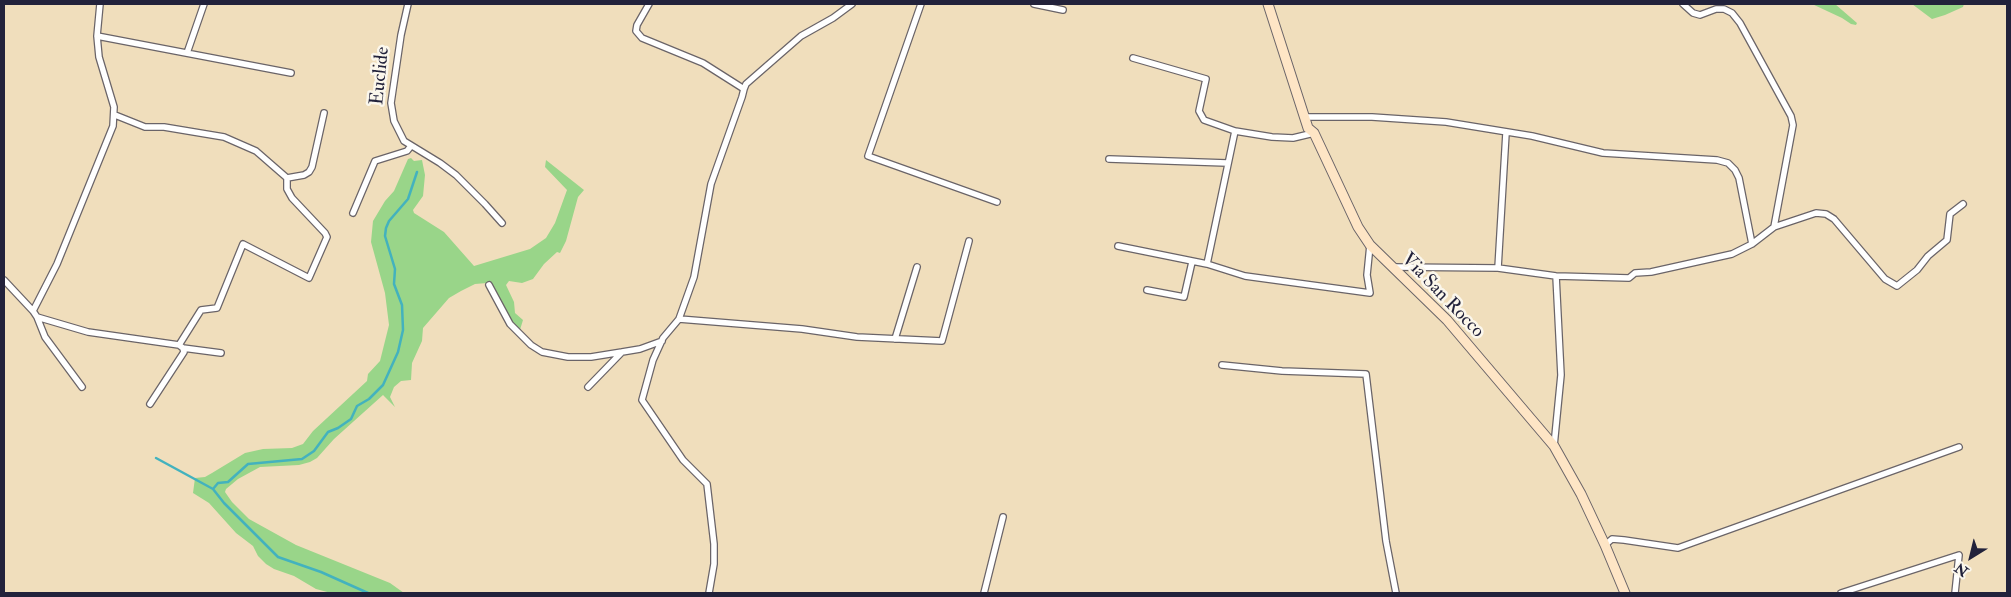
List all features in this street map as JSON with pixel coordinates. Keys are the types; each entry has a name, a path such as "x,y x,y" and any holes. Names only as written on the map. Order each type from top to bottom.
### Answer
{"street":[{"path":"35,314 81,208 113,126 115,114 99,57 97,36 100,4"},
{"path":"187,53 204,4"},
{"name":"Euclide","path":"408,4 401,35 391,103 394,121 404,141 411,146"},
{"path":"649,4 637,26 636,31 642,38 703,63 744,90"},
{"path":"709,593 714,564 714,544 707,484 683,460 642,400 653,360 662,341 679,320 694,277 710,184 746,84 801,36 852,4"},
{"path":"921,4 868,156 997,202"},
{"path":"1034,4 1063,10"},
{"name":"Via San Rocco","path":"1268,4 1308,128 1314,133 1350,212 1370,245 1447,320 1554,446 1581,494 1605,545 1624,593"},
{"path":"1683,4 1693,13 1700,15 1716,9 1724,9 1732,13 1740,23 1791,116 1793,126 1774,227"},
{"path":"97,36 291,73"},
{"path":"1132,58 1206,79 1199,111 1200,117 1204,120 1235,130 1293,138 1314,133"},
{"path":"287,178 304,175 312,167 324,113"},
{"path":"115,114 145,127 164,127 224,137 256,151 287,178 287,189 292,198 326,233 309,278 243,244 217,308 201,310 181,346"},
{"path":"1304,117 1372,117 1439,121 1532,136 1603,153 1717,160 1728,163 1735,170 1739,178 1752,244"},
{"path":"1207,264 1235,130"},
{"path":"1498,268 1506,133"},
{"path":"353,212 376,161 407,151 411,146 456,175 502,223"},
{"path":"1109,160 1227,164"},
{"path":"1392,267 1498,268 1556,276 1629,278 1635,274 1732,254 1752,244 1774,227 1816,213 1830,216 1885,279 1897,286 1917,270 1928,256 1947,240 1950,214 1963,204"},
{"path":"679,320 802,329 856,337 942,340 969,241"},
{"path":"1118,246 1207,264 1245,276 1370,293 1367,260 1370,245"},
{"path":"1147,290 1184,297 1192,262"},
{"path":"895,338 917,267"},
{"path":"1554,446 1561,375 1556,276"},
{"path":"4,280 35,314 46,337 82,387"},
{"path":"488,285 510,324 530,346 542,352 568,357 591,357 640,349 662,341"},
{"path":"35,314 88,332 221,353"},
{"path":"150,404 184,352 181,346"},
{"path":"588,387 622,352"},
{"path":"1222,365 1282,371 1366,374 1386,542 1396,593"},
{"path":"1605,545 1612,540 1624,540 1678,548 1959,447"},
{"path":"984,593 1002,517"},
{"path":"1841,593 1959,555 1955,593"}],"green space":[{"path":"1812,4 1835,4 1857,23 1856,25 1851,24"},
{"path":"1912,4 1964,4 1963,7 1932,19"},
{"path":"411,158 414,161 422,160 425,175 423,196 413,210 414,213 444,232 474,266 530,249 546,238 555,223 567,190 545,167 546,160 584,190 578,197 566,241 560,253 557,252 544,264 533,279 522,283 509,281 506,285 514,302 515,313 523,320 519,333 487,283 475,284 461,291 449,298 423,328 422,341 412,363 411,380 401,381 394,387 390,397 395,407 383,395 334,439 317,458 299,465 260,467 238,479 226,489 225,492 232,502 249,519 296,545 390,583 404,593 331,593 316,589 294,576 266,564 258,556 253,546 236,533 209,503 193,493 195,478 205,477 245,453 263,449 292,448 303,444 313,431 367,381 368,374 380,361 389,325 385,293 371,242 373,221 385,201 394,191 408,159"}],"waterway":[{"path":"213,489 218,483 228,482 248,464 302,459 314,451 328,432 351,419 357,406 369,399 383,385 398,352 403,330 402,305 394,284 395,269 385,236 386,228 389,221 408,199 417,172"},
{"path":"156,458 213,489 224,503 278,557 321,572 368,593"}]}
